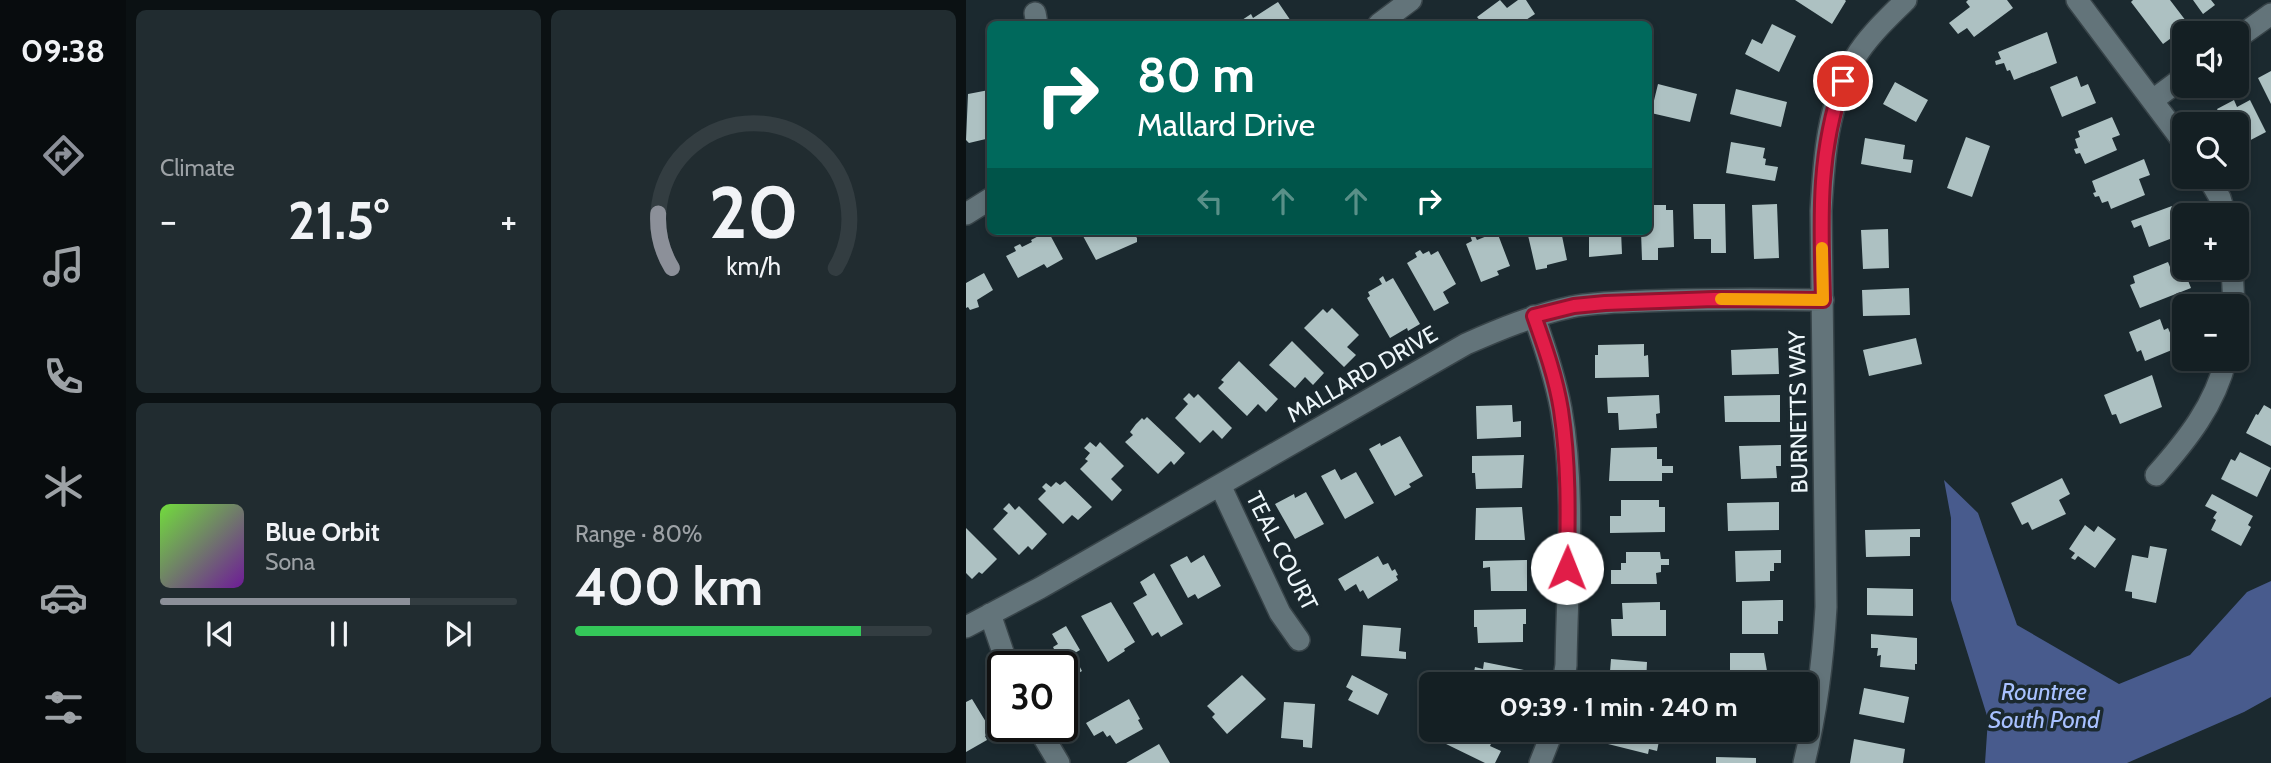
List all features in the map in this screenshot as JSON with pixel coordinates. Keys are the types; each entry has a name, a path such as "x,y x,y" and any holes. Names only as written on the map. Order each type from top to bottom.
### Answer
{"street":[{"path":"1383,21 1411,0"},
{"name":"BURNETTS WAY","path":"1804,763 1815,717 1823,662 1826,607 1821,211 1825,150 1831,115 1843,81 1856,56 1882,23 1906,0"},
{"path":"2077,0 2172,126"},
{"path":"2249,30 2271,14"},
{"path":"2153,100 2172,86"},
{"path":"966,214 987,201"},
{"name":"MALLARD DRIVE","path":"966,627 1466,344 1534,316 1574,306 1605,303 1714,299 1823,300"},
{"path":"1534,316 1550,362 1567,456 1565,672"},
{"path":"2156,475 2195,428 2209,404 2221,371"},
{"name":"TEAL COURT","path":"1220,485 1280,613 1299,639"},
{"path":"990,614 1003,651"},
{"path":"1047,742 1059,763"},
{"path":"1540,763 1548,742"}],"water":[{"name":"Rountree South Pond","path":"1944,480 1978,513 2017,625 2119,684 2190,655 2247,592 2271,581 2271,697 2244,712 2127,763 1985,763 1988,719 1951,600 1951,518"}],"building":[{"path":"1500,0 1507,8 1518,0 1526,0 1535,14 1524,21 1480,21 1477,17"},
{"path":"1795,0 1845,0 1846,1 1832,24"},
{"path":"2007,0 2013,8 1974,37 1967,28 1958,34 1949,23 1970,7 1966,2"},
{"path":"2170,0 2186,21 2172,21 2172,37 2163,44 2131,2"},
{"path":"2193,0 2211,0 2215,5 2203,14"},
{"path":"1278,2 1291,21 1240,21 1251,14 1253,18"},
{"path":"1772,24 1796,36 1779,72 1745,54 1752,39 1762,44"},
{"path":"2047,32 2057,63 2014,80 2004,63 1996,65 1995,61 2001,59 1998,52"},
{"path":"2271,71 2271,104 2258,78"},
{"path":"2077,76 2081,87 2088,84 2096,103 2062,117 2050,87"},
{"path":"1895,82 1928,100 1916,122 1883,104"},
{"path":"1658,84 1697,94 1690,122 1652,113"},
{"path":"1736,89 1787,102 1781,127 1730,114"},
{"path":"987,90 987,139 969,143 966,140 968,94"},
{"path":"2234,100 2237,107 2250,100 2266,132 2249,141 2249,112 2219,112 2217,109"},
{"path":"2112,117 2120,135 2112,138 2117,150 2085,164 2080,153 2076,154 2074,149 2078,148 2075,139 2080,137 2078,131"},
{"path":"1966,137 1990,146 1972,197 1947,188"},
{"path":"1865,138 1905,145 1903,159 1913,160 1911,173 1861,164"},
{"path":"1731,142 1765,148 1765,165 1778,167 1775,181 1726,173"},
{"path":"2144,159 2150,175 2139,179 2145,195 2111,209 2108,201 2102,203 2099,196 2095,197 2092,181"},
{"path":"1693,204 1725,204 1726,253 1711,253 1711,239 1694,239"},
{"path":"1777,204 1779,258 1754,259 1752,205"},
{"path":"1652,205 1666,205 1666,210 1673,210 1674,247 1658,248 1658,260 1642,260 1641,235 1652,235"},
{"path":"2172,206 2172,238 2149,247 2141,225 2134,228 2131,221"},
{"path":"1888,229 1889,268 1863,269 1861,230"},
{"path":"1040,235 1050,235 1063,259 1047,268 1044,264 1018,278 1006,256 1016,251 1014,247 1020,244 1022,247 1032,242 1031,240"},
{"path":"1134,235 1137,242 1096,260 1083,236"},
{"path":"1470,235 1474,235 1477,240 1498,235 1510,266 1497,271 1499,275 1481,282 1466,244 1472,241"},
{"path":"1528,235 1562,235 1567,260 1536,270"},
{"path":"1589,235 1621,235 1622,254 1589,257"},
{"path":"1420,250 1423,254 1429,251 1431,255 1438,251 1456,284 1443,292 1449,303 1434,311 1407,263 1417,257 1415,253"},
{"path":"2168,262 2172,280 2188,280 2191,288 2140,308 2130,285 2135,283 2133,276"},
{"path":"984,273 993,290 977,300 979,307 970,310 966,308 966,283"},
{"path":"1383,276 1386,282 1393,278 1420,324 1390,338 1367,298 1370,296 1368,292 1382,284 1379,279"},
{"path":"1909,288 1910,315 1863,316 1862,290"},
{"path":"1332,308 1359,335 1347,347 1356,355 1344,367 1304,328 1323,309 1327,313"},
{"path":"2160,319 2164,330 2168,328 2172,335 2172,350 2145,361 2141,350 2137,352 2129,332"},
{"path":"1916,338 1922,364 1869,376 1863,350"},
{"path":"1292,341 1324,373 1313,385 1305,377 1295,388 1269,365"},
{"path":"1644,344 1644,356 1648,355 1649,377 1595,378 1598,345"},
{"path":"1778,348 1779,374 1732,375 1731,350"},
{"path":"1239,361 1278,399 1266,412 1258,404 1247,416 1218,388 1224,382 1221,380"},
{"path":"2152,375 2162,407 2120,424 2116,414 2112,415 2104,395"},
{"path":"1189,393 1194,398 1198,394 1232,428 1222,439 1213,430 1200,443 1175,418 1188,404 1183,399"},
{"path":"1659,395 1657,428 1619,430 1618,413 1608,413 1607,397"},
{"path":"1780,395 1780,422 1725,422 1724,396"},
{"path":"1512,405 1513,422 1521,421 1521,437 1477,439 1476,406"},
{"path":"2264,405 2271,409 2271,446 2246,433"},
{"path":"1147,417 1185,453 1174,465 1171,461 1158,474 1125,442 1133,435 1130,432 1136,424"},
{"path":"1400,436 1423,476 1395,496 1369,449"},
{"path":"1090,442 1096,447 1100,442 1124,466 1111,479 1122,490 1112,501 1080,469 1088,461 1085,459 1090,453 1084,448"},
{"path":"1781,445 1781,466 1776,466 1777,478 1741,479 1739,446"},
{"path":"1657,447 1657,459 1662,459 1662,466 1673,466 1673,473 1662,473 1662,481 1609,481 1611,448"},
{"path":"2240,452 2271,468 2257,497 2221,479 2231,459 2235,461"},
{"path":"1524,455 1522,488 1476,489 1472,456"},
{"path":"1335,469 1341,480 1356,472 1374,503 1345,519 1321,476"},
{"path":"2062,478 2070,494 2059,500 2066,514 2032,530 2028,522 2022,525 2011,503"},
{"path":"1065,481 1092,507 1078,520 1072,515 1063,524 1038,499 1046,491 1042,487 1046,483 1051,487 1056,482 1060,485"},
{"path":"1306,492 1324,524 1295,539 1275,504 1294,494 1295,498"},
{"path":"2212,494 2253,516 2248,525 2251,527 2241,546 2211,530 2217,512 2205,506"},
{"path":"1621,500 1659,500 1659,507 1665,507 1665,532 1610,533 1610,516 1621,516"},
{"path":"1779,502 1779,530 1728,531 1727,503"},
{"path":"1009,503 1015,510 1019,506 1047,534 1032,550 1028,546 1019,555 993,529 1008,513 1003,509"},
{"path":"1522,507 1525,540 1475,540 1476,508"},
{"path":"2085,525 2094,532 2098,526 2116,539 2095,568 2078,556 2075,560 2071,558 2075,553 2069,549"},
{"path":"966,528 997,559 982,574 979,572 972,579 966,573"},
{"path":"1920,529 1920,537 1910,537 1910,556 1866,557 1865,530"},
{"path":"2150,546 2167,549 2156,603 2132,598 2132,592 2125,591 2132,555 2148,558"},
{"path":"1781,550 1781,563 1774,563 1774,571 1770,571 1770,581 1736,582 1735,551"},
{"path":"1626,552 1660,552 1661,559 1669,559 1669,565 1661,565 1661,572 1656,573 1657,584 1611,584 1611,570 1621,570 1621,563 1626,563"},
{"path":"1204,555 1221,586 1198,599 1195,594 1188,598 1170,565 1187,556 1191,563"},
{"path":"1378,556 1383,565 1388,563 1392,571 1395,569 1398,580 1368,599 1356,584 1345,591 1338,579"},
{"path":"1527,560 1527,591 1491,591 1490,567 1483,568 1483,561"},
{"path":"1154,573 1183,624 1161,637 1158,632 1152,636 1133,603 1147,595 1140,582"},
{"path":"1867,588 1913,589 1913,616 1867,615"},
{"path":"1783,600 1783,621 1778,621 1778,634 1742,634 1742,601"},
{"path":"1111,602 1135,642 1108,662 1081,616"},
{"path":"1660,602 1660,610 1666,610 1666,636 1612,636 1611,619 1623,619 1622,603"},
{"path":"1526,609 1523,642 1478,643 1474,610"},
{"path":"1363,625 1401,628 1399,651 1406,652 1406,659 1361,656"},
{"path":"1066,626 1080,650 1055,651 1053,647 1058,644 1052,634"},
{"path":"1871,634 1917,638 1915,670 1880,667 1881,655 1877,656 1878,648 1871,648"},
{"path":"1730,653 1764,653 1767,671 1776,671 1776,672 1730,672"},
{"path":"1611,659 1647,662 1647,672 1610,672"},
{"path":"1484,662 1524,670 1474,672 1475,667 1483,669"},
{"path":"1242,675 1266,699 1227,734 1212,717 1215,714 1207,706"},
{"path":"1352,675 1388,694 1378,715 1348,700 1353,691 1346,687"},
{"path":"1864,688 1909,697 1904,723 1859,714"},
{"path":"972,699 987,724 987,740 966,752 966,702"},
{"path":"1129,699 1143,729 1116,744 1110,735 1107,737 1103,731 1094,736 1086,723"},
{"path":"1284,702 1315,704 1312,748 1303,747 1303,740 1281,738"},
{"path":"1854,739 1905,749 1903,763 1850,763"},
{"path":"1492,742 1490,746 1501,751 1495,763 1485,763 1444,743"},
{"path":"1600,742 1659,742 1657,751 1649,749 1648,754"},
{"path":"1159,744 1170,763 1126,763"},
{"path":"1716,757 1756,758 1756,763 1716,763"}],"slow traffic":[{"path":"1721,299 1823,300 1822,248"}],"route":[{"path":"1567,568 1567,456 1561,409 1550,362 1534,316 1574,306 1605,303 1714,299 1823,300 1821,211 1825,150 1831,115 1843,81"}]}
